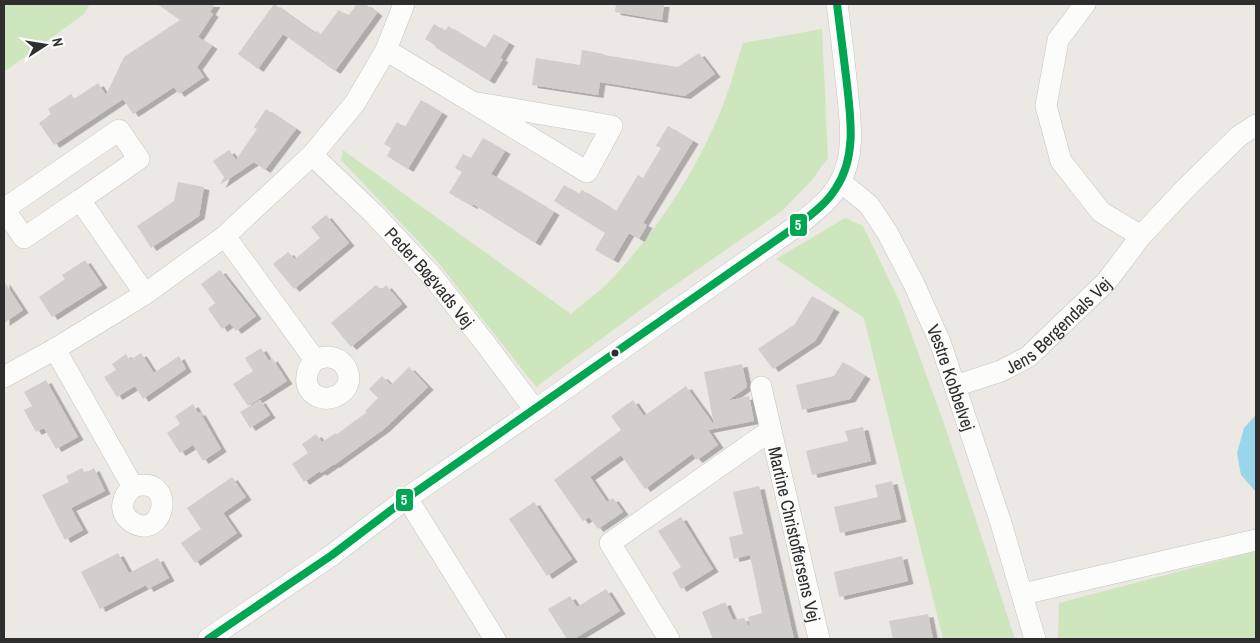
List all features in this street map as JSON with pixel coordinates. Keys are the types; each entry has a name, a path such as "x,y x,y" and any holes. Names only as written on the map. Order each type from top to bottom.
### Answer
{"street":[{"path":"4,376 55,349 145,294 225,236 312,155 355,103 386,50 404,4"},
{"path":"208,639 332,555 407,498 798,225 830,196 841,182 849,156 851,134 843,44 837,4"},
{"path":"1085,4 1058,40 1046,106 1061,161 1101,212 1140,236"},
{"path":"386,50 587,172 612,126 472,102"},
{"name":"Jens Bergendals Vej","path":"955,386 1001,371 1028,357 1107,281 1140,236 1239,136 1256,125"},
{"path":"119,130 139,159 80,200 24,238 4,209 119,130"},
{"name":"Peder Bøgvads Vej","path":"312,155 374,214 432,276 485,342 535,410"},
{"name":"Vestre Kobbelvej","path":"841,182 869,205 887,232 914,284 940,342 1023,594 1035,639"},
{"path":"80,200 145,294"},
{"path":"225,236 315,360"},
{"path":"55,349 133,487"},
{"name":"Martine Christoffersens Vej","path":"761,387 819,639"},
{"name":"Martine Christoffersens Vej","path":"668,639 610,543 772,430"},
{"path":"407,498 495,639"},
{"path":"1023,594 1256,540"}],"green space":[{"path":"4,4 90,4 84,14 4,72"},
{"path":"822,29 828,158 812,180 782,211 662,294 536,387 436,260 341,160 343,150 571,314 617,273 649,235 678,194 713,128 726,97 743,43"},
{"path":"845,218 863,226 899,300 946,429 1015,639 943,639 864,318 776,259"},
{"path":"1256,551 1256,639 1058,639 1059,603"}],"water":[{"path":"1256,415 1256,492 1241,475 1237,453 1244,428"}],"building":[{"path":"157,4 215,4 210,12 213,14 198,37 212,46 197,67 204,77 179,94 174,87 133,114 123,99 54,145 39,123 51,114 48,109 71,94 74,99 98,83 106,95 124,57 180,20"},
{"path":"274,4 315,33 317,31 321,34 339,10 348,16 357,4 365,4 377,13 335,71 283,34 258,69 238,54"},
{"path":"616,4 664,4 662,20 615,12"},
{"path":"434,24 445,31 448,26 485,48 494,34 509,43 500,58 503,59 489,81 425,39"},
{"path":"582,50 678,67 699,53 715,74 685,96 600,82 598,95 532,85 536,58 580,65"},
{"path":"421,100 442,113 408,169 387,156 391,148 384,144 397,122 405,127"},
{"path":"266,109 296,129 265,170 254,162 220,185 224,177 213,161 229,150 236,160 257,129 254,127"},
{"path":"668,126 693,141 643,223 647,225 639,239 629,233 613,260 595,250 605,233 554,201 564,185 579,194 582,190 616,211 638,175 643,178 661,148 656,146"},
{"path":"483,138 505,151 491,174 554,212 535,243 473,204 472,206 449,193 462,172 455,168 463,154 471,158"},
{"path":"178,182 204,187 199,216 151,248 137,226 174,201"},
{"path":"326,215 349,243 294,289 273,264 288,252 295,259 320,238 311,227"},
{"path":"85,260 102,285 52,317 39,297 65,279 62,275"},
{"path":"220,270 256,316 236,331 230,323 222,329 208,309 215,303 201,284"},
{"path":"4,281 23,310 4,323"},
{"path":"376,285 381,290 386,285 402,304 351,347 331,323"},
{"path":"812,296 834,309 815,341 773,369 758,349 795,324"},
{"path":"261,348 269,361 272,358 287,381 248,406 233,384 253,371 245,358"},
{"path":"141,353 154,373 179,356 186,369 143,399 135,386 117,397 104,377 116,370 112,364 126,354 130,360"},
{"path":"843,362 865,376 850,399 802,410 796,385 834,376"},
{"path":"742,364 747,387 727,401 749,396 754,421 708,430 718,445 697,460 692,454 645,489 621,455 590,477 607,502 613,498 623,512 598,529 589,517 583,521 554,480 621,430 611,416 633,400 644,416 686,386 714,425 704,372"},
{"path":"409,367 428,387 384,429 334,465 321,473 320,471 304,482 292,464 308,453 302,444 316,434 322,442 337,434 367,412 365,411 378,398 369,389 382,376 391,385"},
{"path":"46,380 78,437 56,449 44,428 36,432 24,410 32,406 24,392"},
{"path":"260,400 270,415 250,428 240,412"},
{"path":"193,404 198,413 200,412 221,449 203,461 193,445 180,453 167,433 180,424 175,416"},
{"path":"863,427 871,461 812,475 806,451 848,441 845,431"},
{"path":"82,468 85,473 94,468 105,491 71,508 83,530 65,540 42,495 69,482 66,476"},
{"path":"232,477 246,497 223,513 237,533 195,563 181,543 201,529 187,508"},
{"path":"892,481 901,519 840,533 834,507 878,497 875,485"},
{"path":"759,486 794,639 713,639 702,612 725,602 733,620 744,618 750,628 748,617 762,613 750,555 734,559 729,537 743,534 733,492"},
{"path":"534,502 572,559 547,576 509,519"},
{"path":"681,517 713,569 681,589 672,573 681,567 658,531"},
{"path":"118,553 129,573 158,558 169,578 148,589 146,585 100,609 81,572"},
{"path":"902,556 908,581 839,597 834,572"},
{"path":"606,589 620,611 574,639 567,639 548,609 570,596 577,607"},
{"path":"928,614 933,639 893,639 889,621"}],"transit line":[{"name":"5","path":"208,639 332,555 407,498 798,225 824,203 836,188 843,175 850,148 851,134 837,4"}]}
